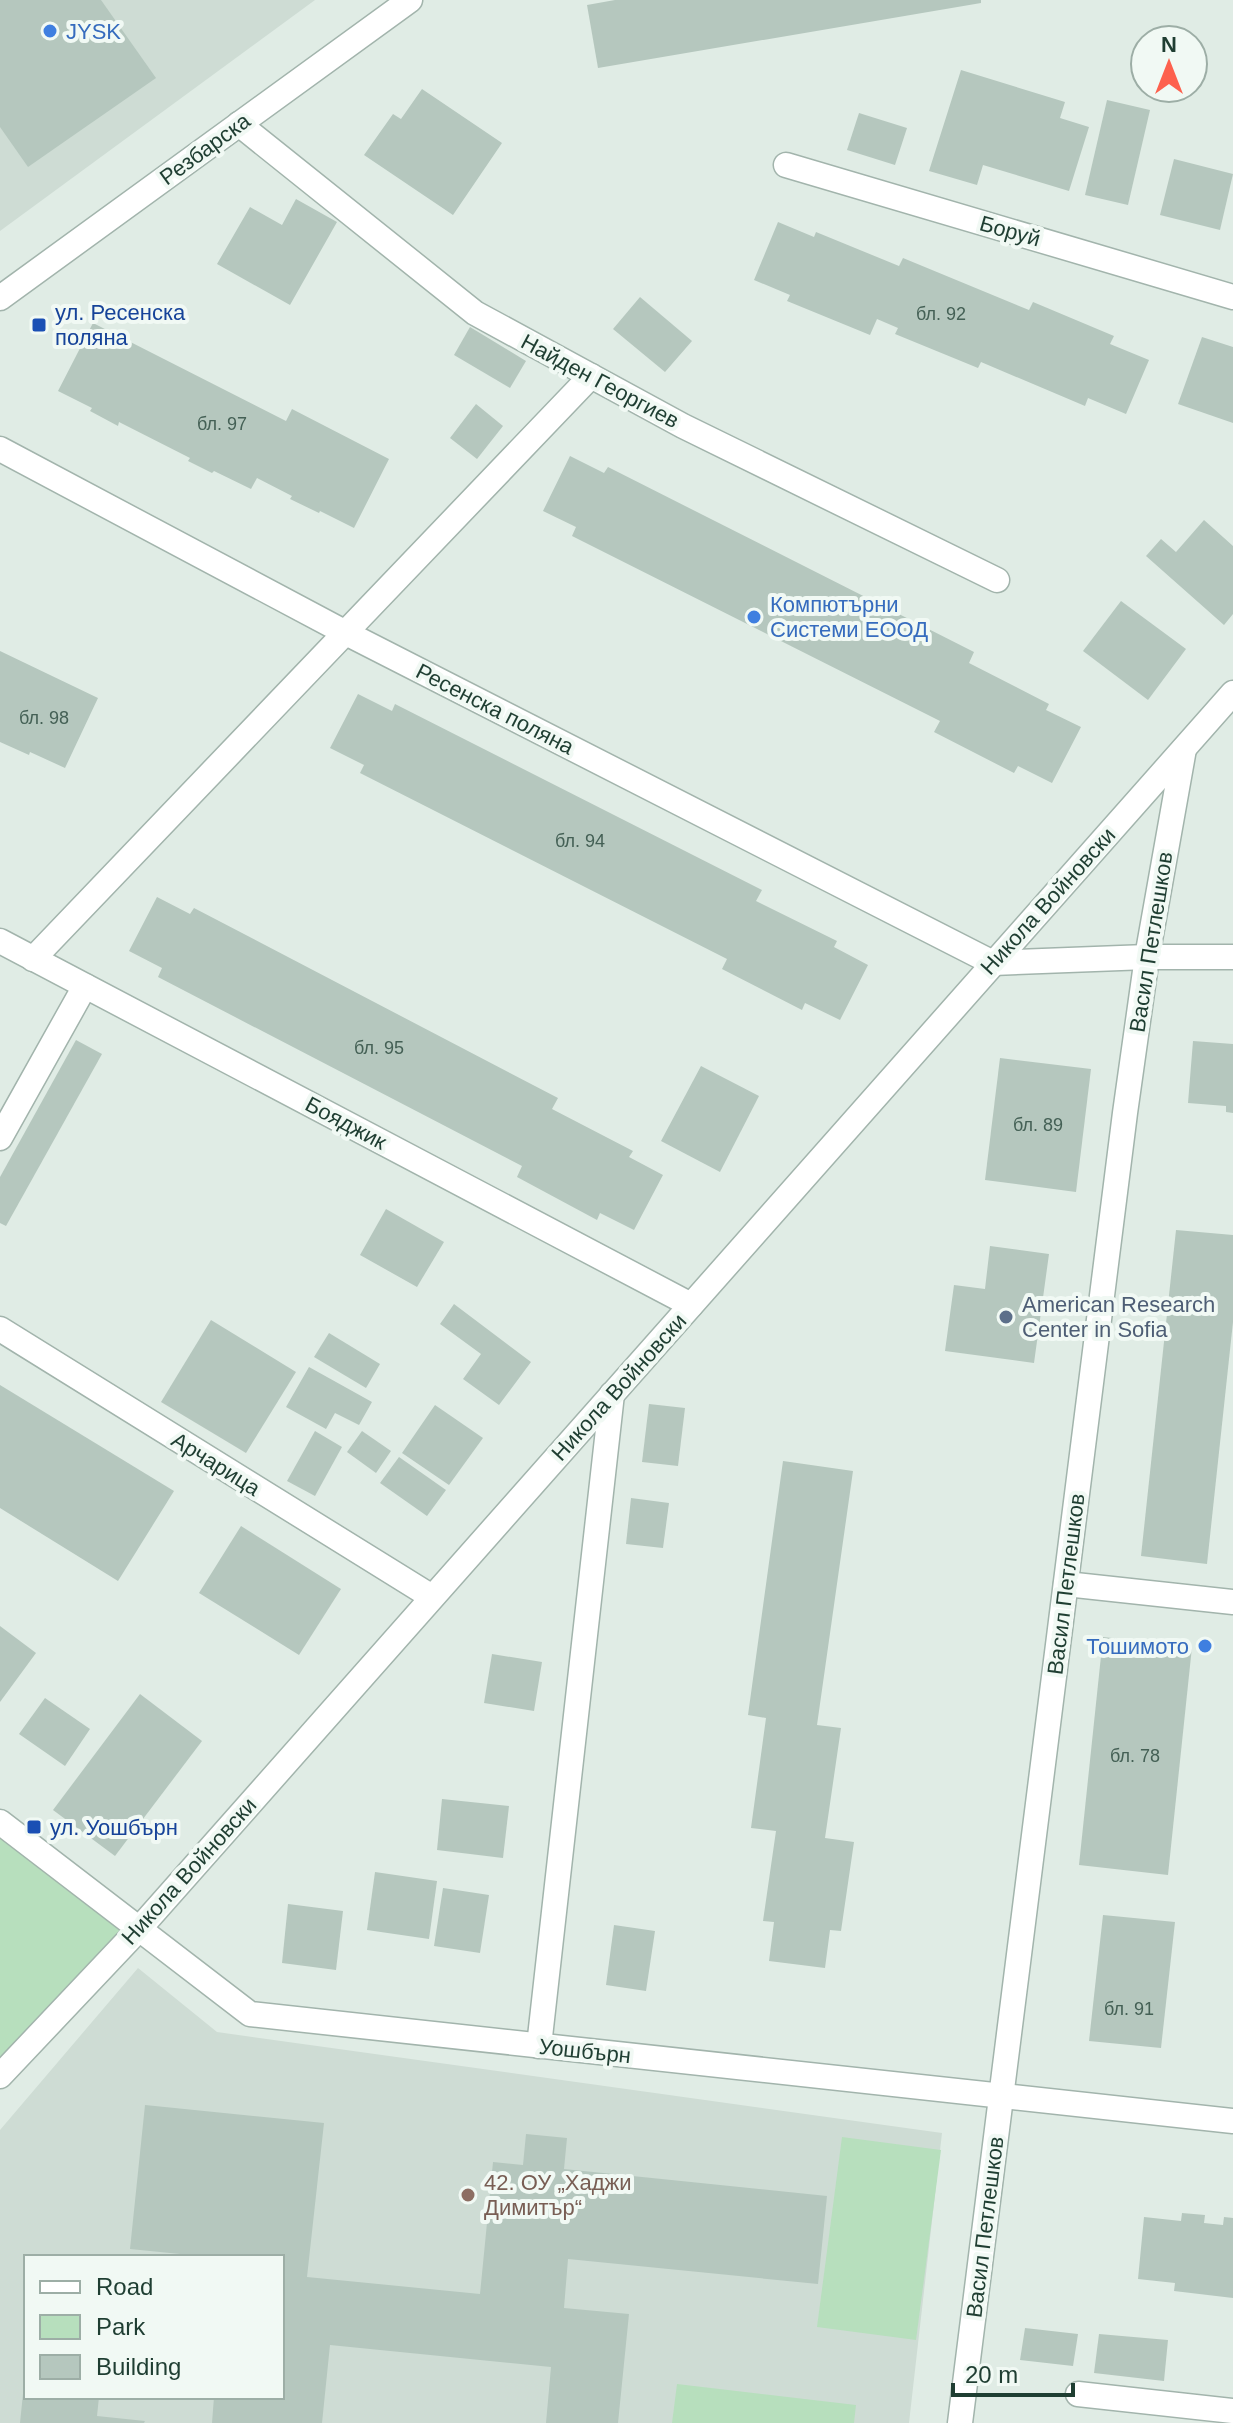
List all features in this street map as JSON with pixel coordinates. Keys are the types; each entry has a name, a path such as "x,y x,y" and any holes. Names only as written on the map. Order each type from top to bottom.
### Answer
{"street":[{"name":"Резбарска","path":"0,298 410,0"},
{"name":"Найден Георгиев","path":"239,124 475,313 683,426 997,580"},
{"name":"Боруй","path":"786,165 1233,297"},
{"path":"33,959 591,376"},
{"name":"Ресенска поляна","path":"0,449 346,633 993,963"},
{"name":"Никола Войновски","path":"0,2076 139,1929 1233,693"},
{"name":"Васил Петлешков","path":"960,2423 1123,1128 1147,957 1184,747"},
{"name":"Бояджик","path":"0,941 691,1305"},
{"path":"993,963 1233,957"},
{"path":"0,1138 85,986"},
{"name":"Арчарица","path":"0,1329 432,1597"},
{"path":"539,2046 612,1394"},
{"path":"1066,1584 1233,1602"},
{"name":"Уошбърн","path":"0,1822 250,2014 1233,2121"},
{"path":"1078,2394 1233,2411"}],"shaded area":[{"path":"0,0 315,0 0,231"},
{"name":"42. ОУ „Хаджи Димитър“","path":"138,1968 217,2032 942,2133 909,2423 0,2423 0,2130"}],"green space":[{"path":"0,1822 139,1929 0,2076"},
{"path":"842,2137 941,2150 916,2340 817,2327"},
{"path":"677,2384 856,2405 854,2423 672,2423"}],"building":[{"path":"0,0 101,0 156,78 28,167 0,127"},
{"path":"615,0 981,0 981,3 598,68 587,5"},
{"path":"961,70 1065,102 1060,118 1089,127 1069,191 983,165 977,185 929,171"},
{"path":"422,89 502,143 453,215 364,155 393,114 401,119"},
{"path":"1107,100 1150,110 1128,205 1085,195"},
{"path":"859,113 907,128 895,165 847,150"},
{"path":"1174,159 1233,174 1220,230 1160,215"},
{"path":"296,199 337,222 290,305 217,264 250,207 282,225"},
{"path":"778,222 814,237 816,232 899,266 903,258 1029,310 1033,302 1114,336 1110,344 1149,360 1126,414 1088,398 1085,406 981,362 978,368 895,334 898,328 877,319 870,335 787,301 790,295 754,280"},
{"path":"640,297 692,341 665,372 613,329"},
{"path":"93,323 286,421 292,409 389,459 354,528 290,499 292,496 257,478 251,489 214,471 212,473 188,461 190,458 119,422 118,426 90,411 92,408 58,391"},
{"path":"470,327 526,361 510,388 454,355"},
{"path":"1202,337 1233,347 1233,423 1178,404"},
{"path":"476,404 503,426 477,459 450,438"},
{"path":"570,456 604,473 608,467 974,652 969,663 1049,704 1046,710 1081,727 1052,783 1018,766 1014,773 934,732 940,721 572,536 576,527 543,511"},
{"path":"1204,520 1233,546 1233,614 1224,625 1146,556 1161,539 1176,552"},
{"path":"1121,601 1186,649 1148,700 1083,651"},
{"path":"0,651 98,698 65,768 0,742"},
{"path":"358,694 392,711 395,704 762,890 756,901 837,941 834,947 868,965 840,1020 805,1003 802,1010 722,969 727,959 360,773 364,765 330,748"},
{"path":"157,897 190,914 194,908 558,1098 552,1109 633,1151 629,1157 663,1175 634,1230 600,1213 597,1220 517,1177 522,1166 158,977 162,968 129,951"},
{"path":"76,1040 102,1054 6,1226 0,1223 0,1177"},
{"path":"1193,1041 1233,1044 1233,1113 1226,1112 1226,1106 1188,1103"},
{"path":"1000,1058 1091,1069 1076,1192 985,1180"},
{"path":"701,1066 759,1096 720,1172 661,1141"},
{"path":"386,1209 444,1242 417,1287 360,1255"},
{"path":"1176,1230 1233,1235 1233,1322 1207,1564 1141,1556"},
{"path":"990,1246 1049,1254 1034,1363 945,1351 954,1285 985,1289"},
{"path":"454,1304 531,1362 499,1405 463,1379 481,1354 440,1324"},
{"path":"211,1320 296,1372 246,1453 161,1402"},
{"path":"329,1333 380,1364 366,1388 314,1357"},
{"path":"309,1367 372,1402 359,1425 335,1413 326,1429 286,1407"},
{"path":"0,1385 174,1491 118,1581 0,1508"},
{"path":"649,1404 685,1408 678,1466 642,1462"},
{"path":"435,1405 483,1438 449,1485 402,1453"},
{"path":"315,1431 342,1447 315,1496 287,1481"},
{"path":"362,1431 391,1451 376,1473 347,1452"},
{"path":"399,1457 446,1490 427,1516 380,1483"},
{"path":"783,1461 853,1471 817,1725 841,1728 825,1838 854,1842 841,1931 830,1930 825,1968 769,1961 774,1922 763,1921 776,1831 751,1828 766,1718 748,1715"},
{"path":"631,1498 669,1503 663,1548 626,1544"},
{"path":"241,1526 341,1589 299,1655 199,1593"},
{"path":"0,1626 36,1653 0,1702"},
{"path":"1103,1637 1192,1647 1168,1875 1079,1865"},
{"path":"492,1654 542,1662 534,1711 484,1703"},
{"path":"140,1694 202,1741 115,1856 53,1810"},
{"path":"45,1698 90,1729 65,1766 19,1734"},
{"path":"442,1799 509,1806 503,1858 437,1850"},
{"path":"375,1872 437,1881 429,1939 367,1930"},
{"path":"443,1888 489,1895 480,1953 434,1946"},
{"path":"288,1904 343,1911 336,1970 282,1963"},
{"path":"1103,1915 1175,1922 1161,2048 1089,2041"},
{"path":"614,1925 655,1931 646,1991 606,1985"},
{"path":"145,2105 324,2123 307,2277 480,2294 493,2162 523,2165 526,2134 567,2138 564,2169 827,2196 818,2284 568,2259 564,2308 629,2314 618,2423 546,2423 551,2367 330,2345 322,2423 212,2423 214,2399 284,2399 284,2255 190,2255 130,2249"},
{"path":"1182,2213 1205,2215 1204,2223 1223,2225 1224,2217 1233,2218 1233,2298 1174,2291 1175,2283 1138,2279 1144,2217 1181,2221"},
{"path":"1025,2328 1078,2334 1073,2366 1020,2360"},
{"path":"1099,2334 1168,2340 1164,2381 1094,2373"},
{"path":"24,2384 24,2399 99,2399 97,2416 145,2421 144,2423 20,2423"}],"place":[{"name":"JYSK","path":"50,31"},
{"name":"ул. Ресенска поляна","path":"39,325"},
{"name":"Компютърни Системи ЕООД","path":"754,617"},
{"name":"American Research Center in Sofia","path":"1006,1317"},
{"name":"Тошимото","path":"1205,1646"},
{"name":"ул. Уошбърн","path":"34,1827"},
{"name":"42. ОУ „Хаджи Димитър“","path":"468,2195"}]}
